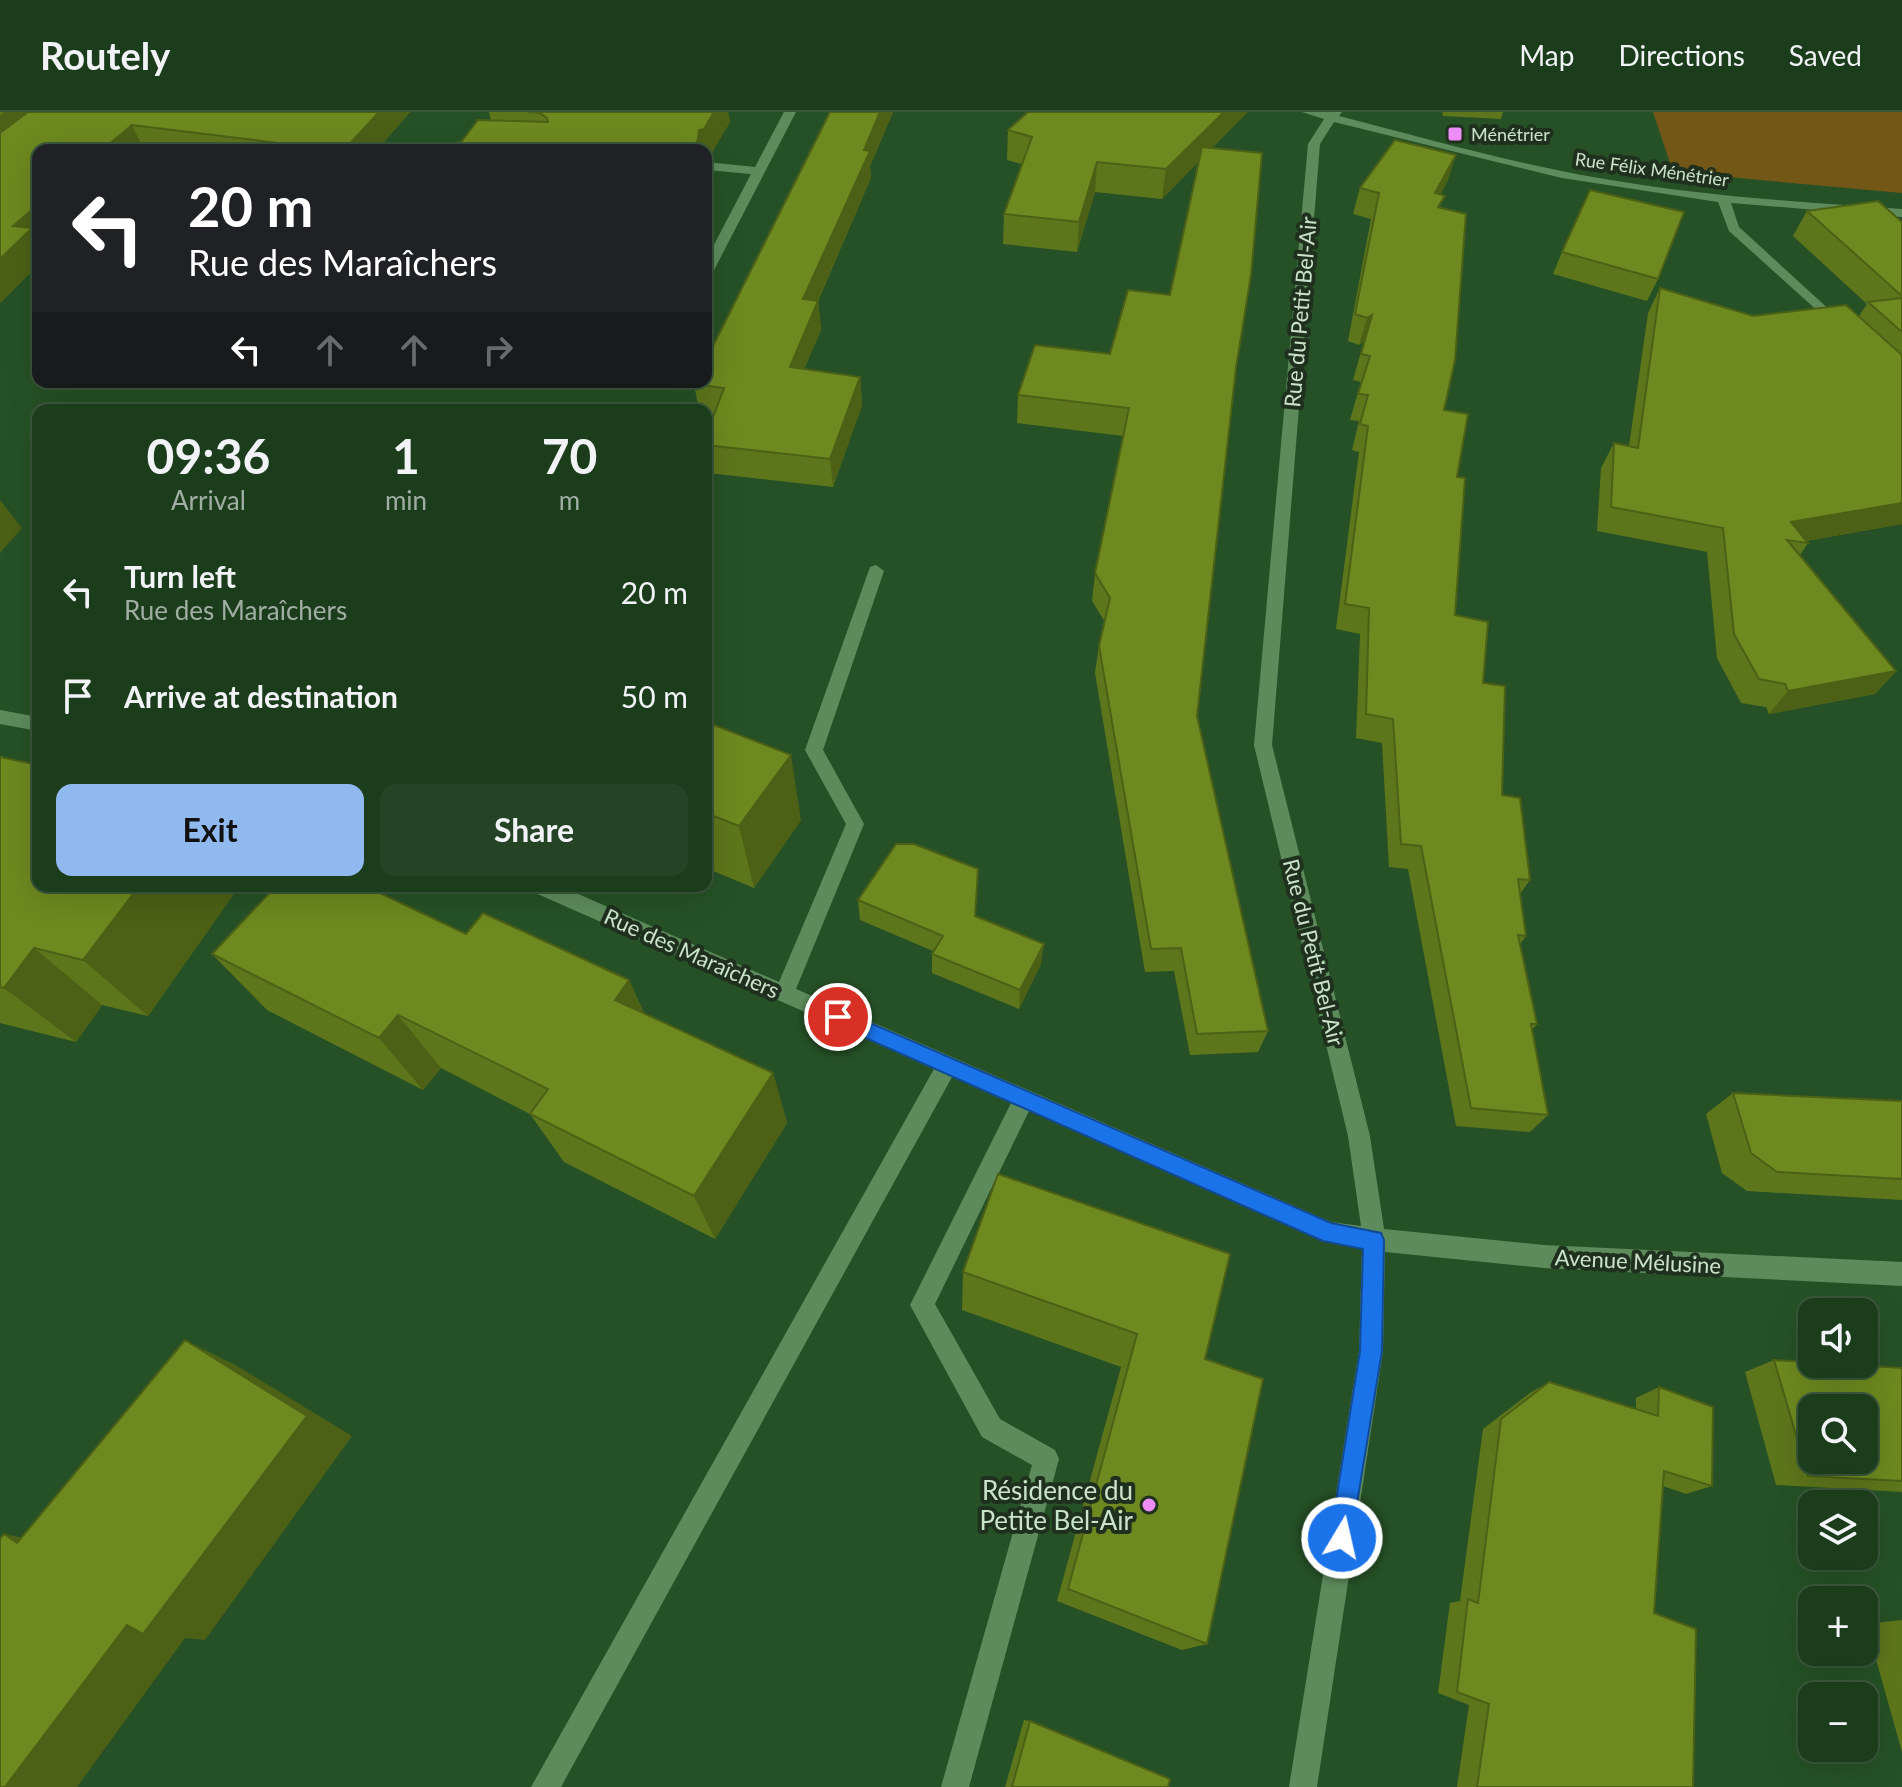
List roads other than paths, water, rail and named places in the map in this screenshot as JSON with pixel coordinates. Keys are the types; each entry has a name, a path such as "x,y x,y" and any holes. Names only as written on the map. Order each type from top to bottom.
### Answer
{"street":[{"path":"712,260 790,112"},
{"name":"Rue Félix Ménétrier","path":"1308,112 1333,115 1502,162 1600,182 1723,199 1902,213"},
{"name":"Rue du Petit Bel-Air","path":"1303,1787 1371,1351 1374,1240 1359,1136 1263,745 1314,144 1333,115"},
{"path":"712,167 758,171"},
{"path":"1723,199 1733,228 1846,332"},
{"path":"784,994 855,824 814,750 876,571"},
{"path":"0,717 32,723"},
{"name":"Rue des Maraîchers","path":"554,892 1330,1233 1374,1240"},
{"path":"545,1787 947,1065"},
{"path":"955,1787 1046,1459 991,1428 922,1305 1024,1099"},
{"name":"Avenue Mélusine","path":"1374,1240 1503,1254 1902,1274"}],"place":[{"name":"Ménétrier","path":"1455,134"},
{"name":"Résidence du Petite Bel-Air","path":"1149,1505"}]}
